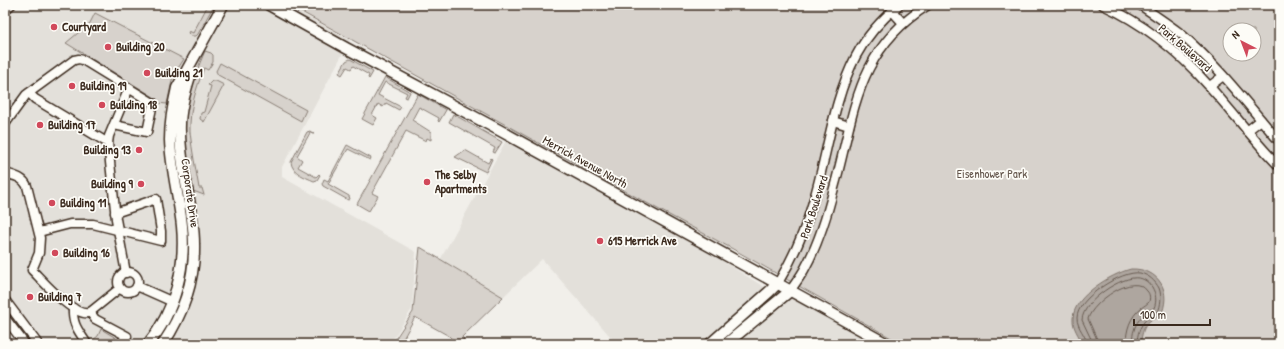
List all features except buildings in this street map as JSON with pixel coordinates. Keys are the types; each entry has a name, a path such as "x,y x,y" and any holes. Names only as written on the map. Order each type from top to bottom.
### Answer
{"main road":[{"name":"Corporate Drive","path":"148,344 167,316 179,277 183,251 180,211 170,147 171,119 177,88 223,5"},
{"name":"Merrick Avenue North","path":"269,5 887,344"},
{"name":"Corporate Drive","path":"163,344 180,314 187,296 194,262 194,245 181,148 180,125 186,90 201,44"},
{"path":"180,211 184,205 189,202"},
{"path":"710,344 778,283"},
{"path":"726,344 790,290"}],"street":[{"path":"5,10 10,5"},
{"name":"Park Boulevard","path":"778,283 795,251 813,202 842,88 856,56 873,31 899,5"},
{"name":"Park Boulevard","path":"790,290 804,270 818,239 834,187 849,126 865,76 878,51 890,36 928,5"},
{"name":"Park Boulevard","path":"1103,5 1160,39 1179,55 1210,86 1247,131 1279,166"},
{"name":"Park Boulevard","path":"1140,5 1180,33 1223,76 1279,141"},
{"path":"892,11 903,24"},
{"path":"5,124 22,100 29,93 74,60 79,59 153,103 147,132 114,125"},
{"name":"Park Boulevard","path":"1210,86 1223,76"},
{"path":"126,273 115,213 108,143 130,88"},
{"path":"29,93 35,99 108,143"},
{"path":"1247,131 1261,120"},
{"path":"833,121 849,126"},
{"path":"5,173 19,177 25,182 39,232 39,253 32,270 73,308 83,313 90,312 120,288"},
{"path":"39,232 64,225 81,223 98,225 161,241 162,231 156,199 115,213"},
{"path":"802,234 809,240 813,241 818,239"},
{"path":"795,251 801,248 809,252 811,255"},
{"path":"126,273 131,273 138,281 137,286 129,292 120,288 118,282 126,273"},
{"path":"137,286 172,302"},
{"path":"5,300 38,344"},
{"path":"73,308 74,323 88,344"},
{"path":"90,312 95,319 127,336 120,344"},
{"path":"5,318 24,344"}],"shaded area":[{"path":"5,5 288,5 350,40 282,167 282,177 416,252 412,309 390,344 38,344 5,300"},
{"path":"513,128 731,248 724,262 769,290 708,344 617,344 542,259 503,297 440,260"},
{"path":"789,289 889,344 725,344"}],"green space":[{"path":"208,5 214,5 198,34 196,36 191,36 188,33 189,31 193,33"},
{"name":"Eisenhower Park","path":"289,5 1279,5 1279,344 902,344 731,248"},
{"path":"95,13 184,59 173,76 167,104 157,103 157,99 66,43 90,23"},
{"path":"205,51 213,55 213,62 208,70 204,68 201,76 194,100 190,124 199,188 202,188 204,195 193,191 184,146 184,121 188,97"},
{"path":"350,59 373,72 369,79 369,75 353,66 351,69 347,67 342,75 339,73 346,61"},
{"path":"220,63 306,110 301,121 218,75 216,71"},
{"path":"385,77 410,92 407,98 405,97 407,93 385,82 378,95 401,107 399,110 386,103 383,107 378,104 372,115 377,118 373,125 362,119"},
{"path":"212,81 216,81 224,85 204,122 200,119 201,113 204,112 211,86 208,85"},
{"path":"418,94 446,110 439,122 439,118 419,107 412,120 431,132 431,140 427,138 426,141 406,131 372,193 378,196 369,211 357,204"},
{"path":"453,114 502,142 495,153 493,152 495,148 449,122"},
{"path":"310,131 314,134 310,133 297,156 302,160 298,167 316,177 319,174 320,175 317,180 314,181 296,172 291,162 307,132"},
{"path":"347,145 371,158 370,160 348,149 328,184 349,196 350,199 348,200 322,184 324,179 328,181"},
{"path":"465,150 488,163 491,158 492,159 486,172 455,157"},
{"path":"420,247 503,297 462,337 464,339 459,344 457,344 449,336 415,317 403,339 411,344 392,344 413,312"},
{"path":"101,329 116,338 109,344 95,344 93,340 98,336"}],"water":[{"path":"1131,269 1149,273 1156,277 1161,283 1165,299 1164,308 1160,317 1151,320 1145,326 1141,344 1088,344 1087,342 1083,344 1076,331 1073,321 1075,310 1080,302 1095,287 1104,281"}],"place":[{"name":"Courtyard","path":"54,27"},
{"name":"Building 20","path":"108,47"},
{"name":"Building 21","path":"147,73"},
{"name":"Building 19","path":"72,86"},
{"name":"Building 18","path":"102,105"},
{"name":"Building 17","path":"40,125"},
{"name":"Building 13","path":"139,150"},
{"name":"The Selby Apartments","path":"427,182"},
{"name":"Building 9","path":"141,184"},
{"name":"Building 11","path":"52,203"},
{"name":"615 Merrick Ave","path":"600,241"},
{"name":"Building 16","path":"55,253"},
{"name":"Building 7","path":"30,297"}]}
